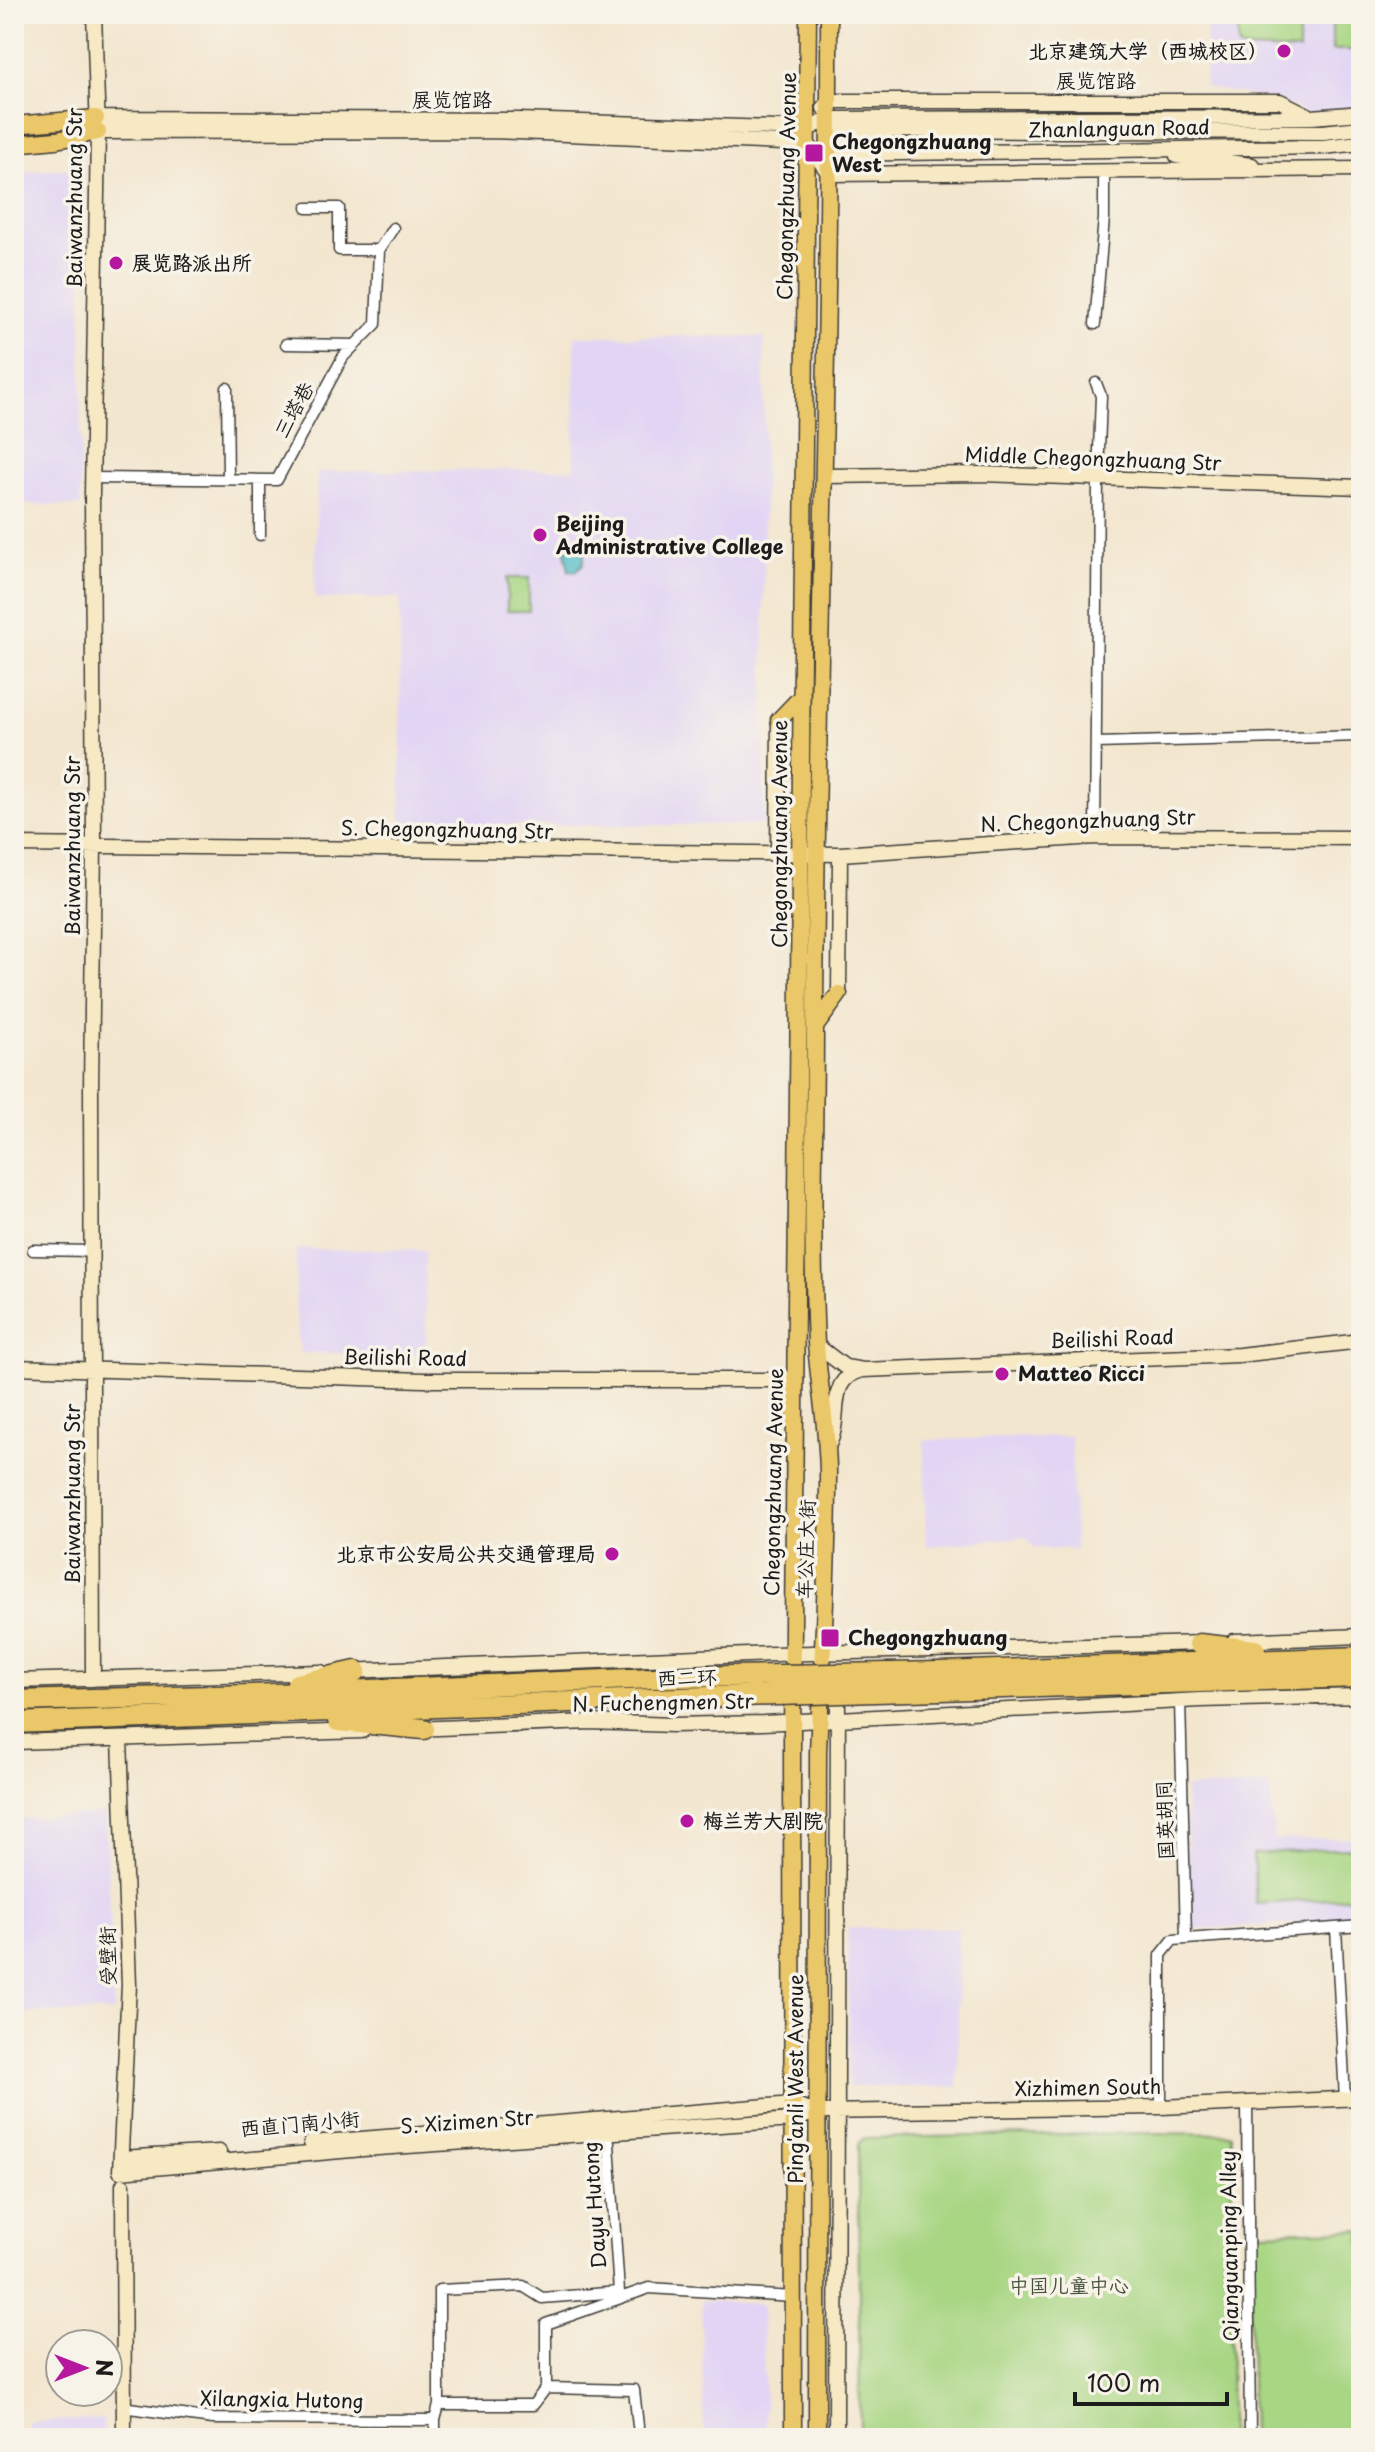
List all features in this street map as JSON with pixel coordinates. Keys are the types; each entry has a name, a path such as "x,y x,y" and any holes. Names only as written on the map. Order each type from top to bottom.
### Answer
{"highway":[{"path":"1199,1644 1318,1658"},
{"name":"西二环","path":"14,1701 250,1704 678,1698 1361,1657"},
{"path":"250,1704 356,1671"},
{"name":"西二环","path":"14,1723 250,1704 677,1677 941,1681 1361,1677"},
{"path":"250,1704 424,1729"}],"main road":[{"name":"Chegongzhuang Avenue","path":"808,14 801,697 815,1027 816,1345 828,1446"},
{"name":"Chegongzhuang Avenue","path":"793,1721 796,1380 808,854 824,476 829,14"},
{"path":"829,124 808,136 829,154"},
{"path":"14,125 97,125"},
{"path":"14,144 56,140 97,125"},
{"path":"779,720 801,697"},
{"path":"815,1027 839,994"},
{"name":"车公庄大街","path":"820,1719 831,1653 828,1446"},
{"name":"Ping'anli West Avenue","path":"817,2438 820,1719"},
{"name":"Ping'anli West Avenue","path":"793,1721 793,2438"}],"street":[{"name":"Baiwanzhuang Str","path":"93,1679 92,478 97,125 94,14"},
{"name":"展览馆路","path":"829,101 1280,101 1312,117"},
{"path":"829,101 808,136 829,174 1301,172 1361,169"},
{"path":"994,101 1071,118"},
{"name":"展览馆路","path":"829,124 1071,118 1312,117 1361,113"},
{"name":"展览馆路","path":"97,125 518,120 808,136"},
{"name":"Zhanlanguan Road","path":"829,124 1323,132 1361,128"},
{"name":"Zhanlanguan Road","path":"829,154 1323,147 1361,143"},
{"path":"1117,149 1301,172"},
{"path":"1095,324 1104,218 1104,173"},
{"path":"307,208 339,208 339,250 379,250 393,228"},
{"name":"三塔巷","path":"260,480 277,480 343,357 376,324 379,250"},
{"path":"286,344 355,345"},
{"path":"1095,837 1101,396 1096,383"},
{"path":"227,388 228,479"},
{"name":"Middle Chegongzhuang Str","path":"824,476 981,474 1361,487"},
{"path":"92,478 260,480 260,535"},
{"path":"778,854 779,720"},
{"path":"1096,743 1361,736"},
{"name":"N. Chegongzhuang Str","path":"808,854 1095,837 1361,838"},
{"name":"S. Chegongzhuang Str","path":"14,845 808,854"},
{"path":"839,994 840,854"},
{"path":"33,1250 92,1251"},
{"name":"Beilishi Road","path":"816,1345 845,1367 863,1370 1239,1355 1361,1341"},
{"name":"Beilishi Road","path":"14,1367 423,1380 796,1380"},
{"path":"828,1446 835,1433 841,1381 849,1373 863,1370"},
{"path":"14,1681 1040,1646 1199,1644 1361,1636"},
{"path":"831,1653 838,1718 836,2438"},
{"name":"N. Fuchengmen Str","path":"14,1742 590,1722 673,1725 793,1721 1180,1701 1361,1696"},
{"name":"国英胡同","path":"1180,1701 1186,1937"},
{"name":"受壁街","path":"120,1739 129,1985 121,2171 124,2438"},
{"path":"1161,2107 1161,1955 1173,1940 1361,1926"},
{"path":"1336,1928 1345,2099"},
{"name":"Xizhimen South","path":"816,2112 1161,2107 1361,2098"},
{"name":"Qianguanping Alley","path":"1247,2103 1250,2438"},
{"name":"西直门南小街","path":"121,2171 608,2126 816,2112"},
{"name":"Dayu Hutong","path":"435,2438 439,2405 439,2290 523,2286 542,2298 619,2292 608,2126"},
{"path":"439,2405 533,2405 546,2388 546,2324 649,2288 794,2297"},
{"path":"546,2388 634,2390 638,2426"},
{"name":"Xilangxia Hutong","path":"129,2408 213,2419 435,2420"}],"shaded area":[{"name":"北京建筑大学（西城校区）","path":"1207,14 1361,14 1361,111 1312,117 1280,101 1205,87"},
{"path":"83,167 80,506 14,504 14,173"},
{"name":"Beijing Administrative College","path":"575,336 764,337 764,825 401,825 400,598 315,599 317,472 574,469"},
{"path":"296,1249 425,1250 426,1353 300,1353"},
{"path":"1071,1436 1075,1549 1035,1548 1026,1537 926,1546 924,1440"},
{"path":"1270,1785 1274,1840 1361,1838 1361,1921 1191,1929 1185,1788"},
{"path":"105,1814 114,2012 14,2013 14,1819"},
{"path":"848,1928 958,1928 958,2087 849,2087"},
{"path":"701,2301 762,2304 766,2438 704,2438"},
{"path":"103,2419 104,2438 16,2438 16,2434 28,2433 28,2422"}],"green space":[{"path":"1238,14 1299,14 1299,51 1242,49 1238,46"},
{"path":"1332,14 1361,14 1361,50 1332,50"},
{"path":"507,578 529,578 529,611 507,611"},
{"path":"1361,1847 1361,1897 1256,1904 1253,1854"},
{"name":"中国儿童中心","path":"1232,2134 1230,2438 860,2438 858,2144 864,2138"},
{"path":"1361,2230 1361,2438 1252,2438 1248,2232"}],"water":[{"path":"573,540 584,548 584,563 575,572 569,571 565,552"}],"place":[{"name":"北京建筑大学（西城校区）","path":"1284,51"},
{"name":"Chegongzhuang West","path":"814,153"},
{"name":"展览路派出所","path":"116,263"},
{"name":"Beijing Administrative College","path":"540,535"},
{"name":"Matteo Ricci","path":"1002,1374"},
{"name":"北京市公安局公共交通管理局","path":"612,1554"},
{"name":"Chegongzhuang","path":"830,1638"},
{"name":"梅兰芳大剧院","path":"687,1821"}]}
